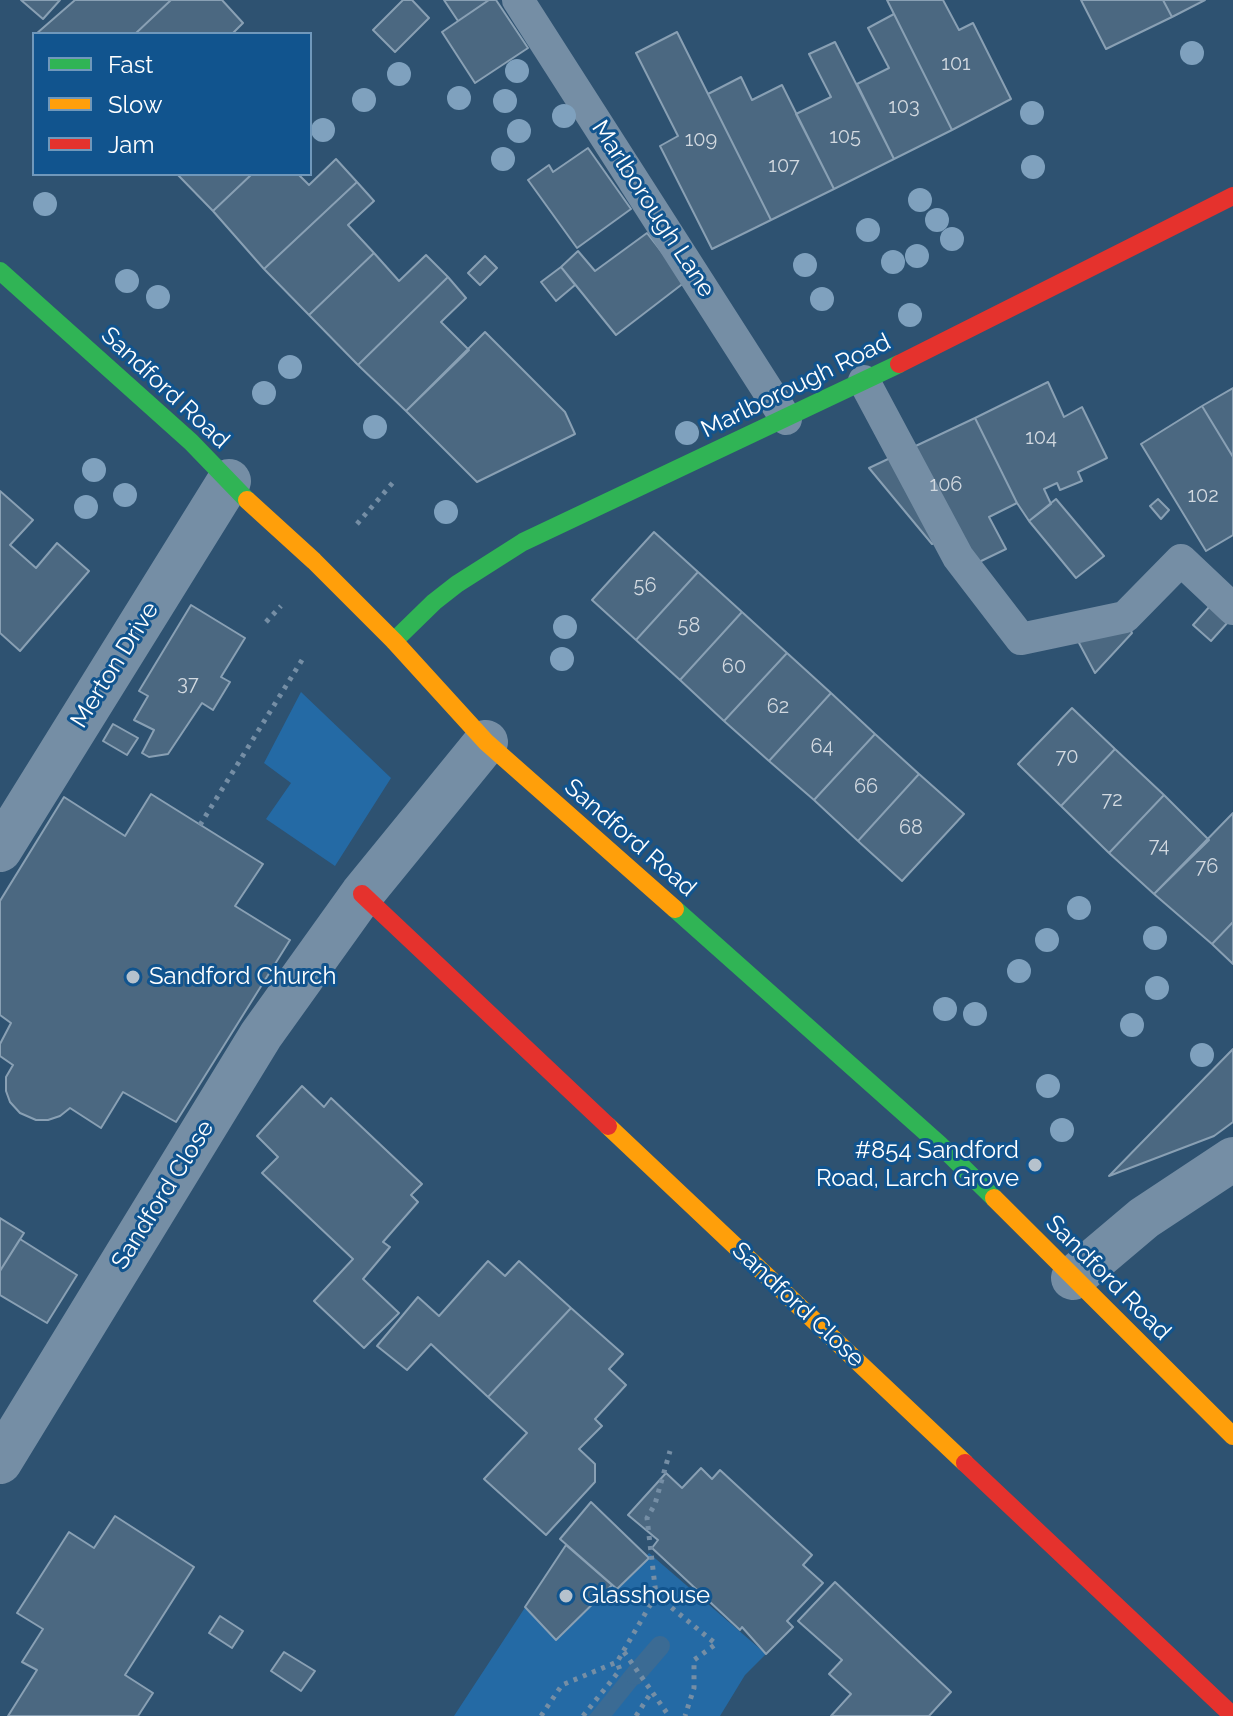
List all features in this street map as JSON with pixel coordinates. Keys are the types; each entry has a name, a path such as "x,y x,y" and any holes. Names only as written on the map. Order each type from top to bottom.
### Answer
{"street":[{"name":"Marlborough Road","path":"394,641 457,584 523,542 864,381 1233,196"},
{"name":"Sandford Road","path":"0,271 173,425 394,641 486,742 939,1144 1233,1436"},
{"name":"Merton Drive","path":"0,850 229,481"},
{"name":"Sandford Close","path":"0,1462 261,1035 362,894 486,742"},
{"name":"Sandford Close","path":"362,894 1233,1716"},
{"path":"1073,1278 1144,1218 1233,1159"}],"lane":[{"name":"Marlborough Lane","path":"518,0 786,419"},
{"path":"864,381 958,557 1021,639 1125,617 1181,560 1233,609"}],"path":[{"path":"356,525 396,479"},
{"path":"266,622 281,606"},
{"path":"200,825 302,660"},
{"path":"541,1716 562,1685 617,1662 625,1654 656,1595 647,1518 655,1504 670,1451"},
{"path":"656,1595 716,1644 694,1660 694,1688 685,1716"},
{"path":"625,1654 669,1716"},
{"path":"583,1716 620,1670 617,1662"},
{"path":"636,1716 651,1689"}],"shaded area":[{"path":"301,692 391,778 335,866 266,819 291,783 264,763"},
{"path":"566,1545 617,1589 649,1553 766,1654 745,1675 720,1716 454,1716"},
{"path":"627,1669 641,1680 612,1716 589,1716"}],"building":[{"path":"21,0 60,0 43,19"},
{"path":"75,0 171,0 137,32 38,32"},
{"path":"171,0 222,0 243,23 234,32 137,32"},
{"path":"403,0 412,0 429,18 395,52 373,30"},
{"path":"444,0 489,0 458,21"},
{"path":"489,0 496,0 528,48 475,83 442,32"},
{"path":"887,0 943,0 959,30 973,23 1011,99 952,130"},
{"path":"1081,0 1163,0 1172,17 1106,49"},
{"path":"1163,0 1205,0 1172,17"},
{"path":"894,14 952,130 894,159 857,84 889,68 868,28"},
{"path":"677,32 771,220 712,249 660,146 678,136 636,53"},
{"path":"835,42 894,159 834,189 796,114 831,97 809,54"},
{"path":"741,77 752,100 782,85 834,189 771,220 708,94"},
{"path":"588,148 631,209 577,248 528,180 549,165 553,172"},
{"path":"336,159 357,182 264,269 213,211 250,176 300,176 309,185"},
{"path":"179,176 250,176 213,211"},
{"path":"357,182 374,201 348,225 374,253 309,315 264,269"},
{"path":"647,233 685,282 616,335 561,267 578,251 595,271"},
{"path":"374,253 399,281 426,255 448,277 358,365 309,315"},
{"path":"485,256 497,268 480,285 468,273"},
{"path":"561,267 575,285 556,301 541,282"},
{"path":"448,277 466,298 441,322 469,350 406,411 358,365"},
{"path":"485,332 565,412 575,434 477,482 406,411"},
{"path":"1048,382 1064,417 1082,407 1107,458 1078,472 1082,481 1060,490 1057,483 1044,489 1051,504 1029,521 975,418"},
{"path":"1233,388 1233,457 1202,406"},
{"path":"1202,406 1233,457 1233,535 1206,551 1141,444"},
{"path":"975,418 1017,503 989,517 1006,549 977,563 953,533 932,544 869,468"},
{"path":"0,491 33,520 10,545 36,568 57,543 89,571 20,651 0,633"},
{"path":"1056,499 1104,556 1076,578 1029,521"},
{"path":"1158,499 1169,510 1161,519 1150,506"},
{"path":"654,532 698,572 636,640 592,600"},
{"path":"698,572 742,612 680,680 636,640"},
{"path":"191,605 245,638 221,677 230,682 213,710 202,703 168,754 149,757 142,753 154,730 134,720 148,696 139,691"},
{"path":"1210,606 1228,622 1211,641 1193,625"},
{"path":"742,612 787,653 724,721 680,680"},
{"path":"1129,627 1132,633 1095,673 1078,641"},
{"path":"787,653 831,693 769,761 724,721"},
{"path":"831,693 875,734 814,800 769,761"},
{"path":"1072,708 1115,749 1061,806 1018,764"},
{"path":"113,724 138,738 127,755 103,741"},
{"path":"875,734 919,774 858,841 814,800"},
{"path":"1115,749 1164,795 1109,853 1061,806"},
{"path":"919,774 964,814 902,881 858,841"},
{"name":"Sandford Church","path":"151,794 263,864 235,906 290,940 176,1122 123,1092 101,1128 70,1108 60,1116 36,1120 20,1113 10,1102 6,1077 13,1065 0,1056 0,1044 11,1023 0,1015 0,901 64,797 125,836"},
{"path":"1164,795 1209,840 1154,894 1109,853"},
{"path":"1233,813 1233,922 1212,944 1154,894"},
{"path":"1233,922 1233,964 1212,944"},
{"path":"1233,1049 1233,1122 1214,1136 1109,1176"},
{"path":"302,1086 324,1107 331,1098 422,1184 411,1195 418,1202 383,1242 390,1247 363,1279 399,1313 364,1348 314,1301 353,1259 262,1173 278,1157 257,1136"},
{"path":"0,1218 24,1233 0,1271"},
{"path":"20,1239 77,1275 47,1323 0,1295 0,1271"},
{"path":"488,1261 505,1276 519,1261 571,1308 488,1397 431,1344 407,1370 377,1346 418,1297 439,1316"},
{"path":"571,1308 623,1354 609,1369 626,1385 595,1419 602,1426 579,1449 595,1464 595,1482 546,1535 484,1479 527,1433 488,1397"},
{"path":"701,1468 712,1479 720,1470 812,1555 803,1565 823,1583 787,1621 793,1627 766,1654 742,1627 740,1630 652,1548 658,1540 628,1515 666,1473 682,1488"},
{"path":"591,1502 649,1558 617,1589 560,1539"},
{"path":"115,1516 194,1567 125,1675 153,1693 138,1716 8,1716 37,1670 22,1662 43,1629 17,1613 69,1532 94,1548"},
{"name":"Glasshouse","path":"566,1545 612,1585 556,1640 525,1607"},
{"path":"835,1582 951,1692 929,1716 831,1716 851,1694 829,1674 842,1660 798,1621"},
{"path":"220,1616 243,1631 232,1648 209,1633"},
{"path":"284,1652 315,1671 301,1691 271,1671"}],"waterway":[{"path":"635,1675 660,1646"}],"traffic: fast":[{"path":"0,271 191,442 247,500"},
{"path":"394,641 457,584 523,542 899,364"},
{"path":"675,909 939,1144 994,1198"}],"traffic: slow":[{"path":"247,500 394,641 486,742 675,909"},
{"path":"608,1126 965,1463"},
{"path":"994,1198 1233,1436"}],"traffic: jam":[{"path":"899,364 1233,196"},
{"path":"362,894 608,1126"},
{"path":"965,1463 1233,1716"}],"place":[{"name":"Sandford Church","path":"133,977"},
{"name":"#854 Sandford Road, Larch Grove","path":"1035,1165"},
{"name":"Glasshouse","path":"566,1596"}]}
